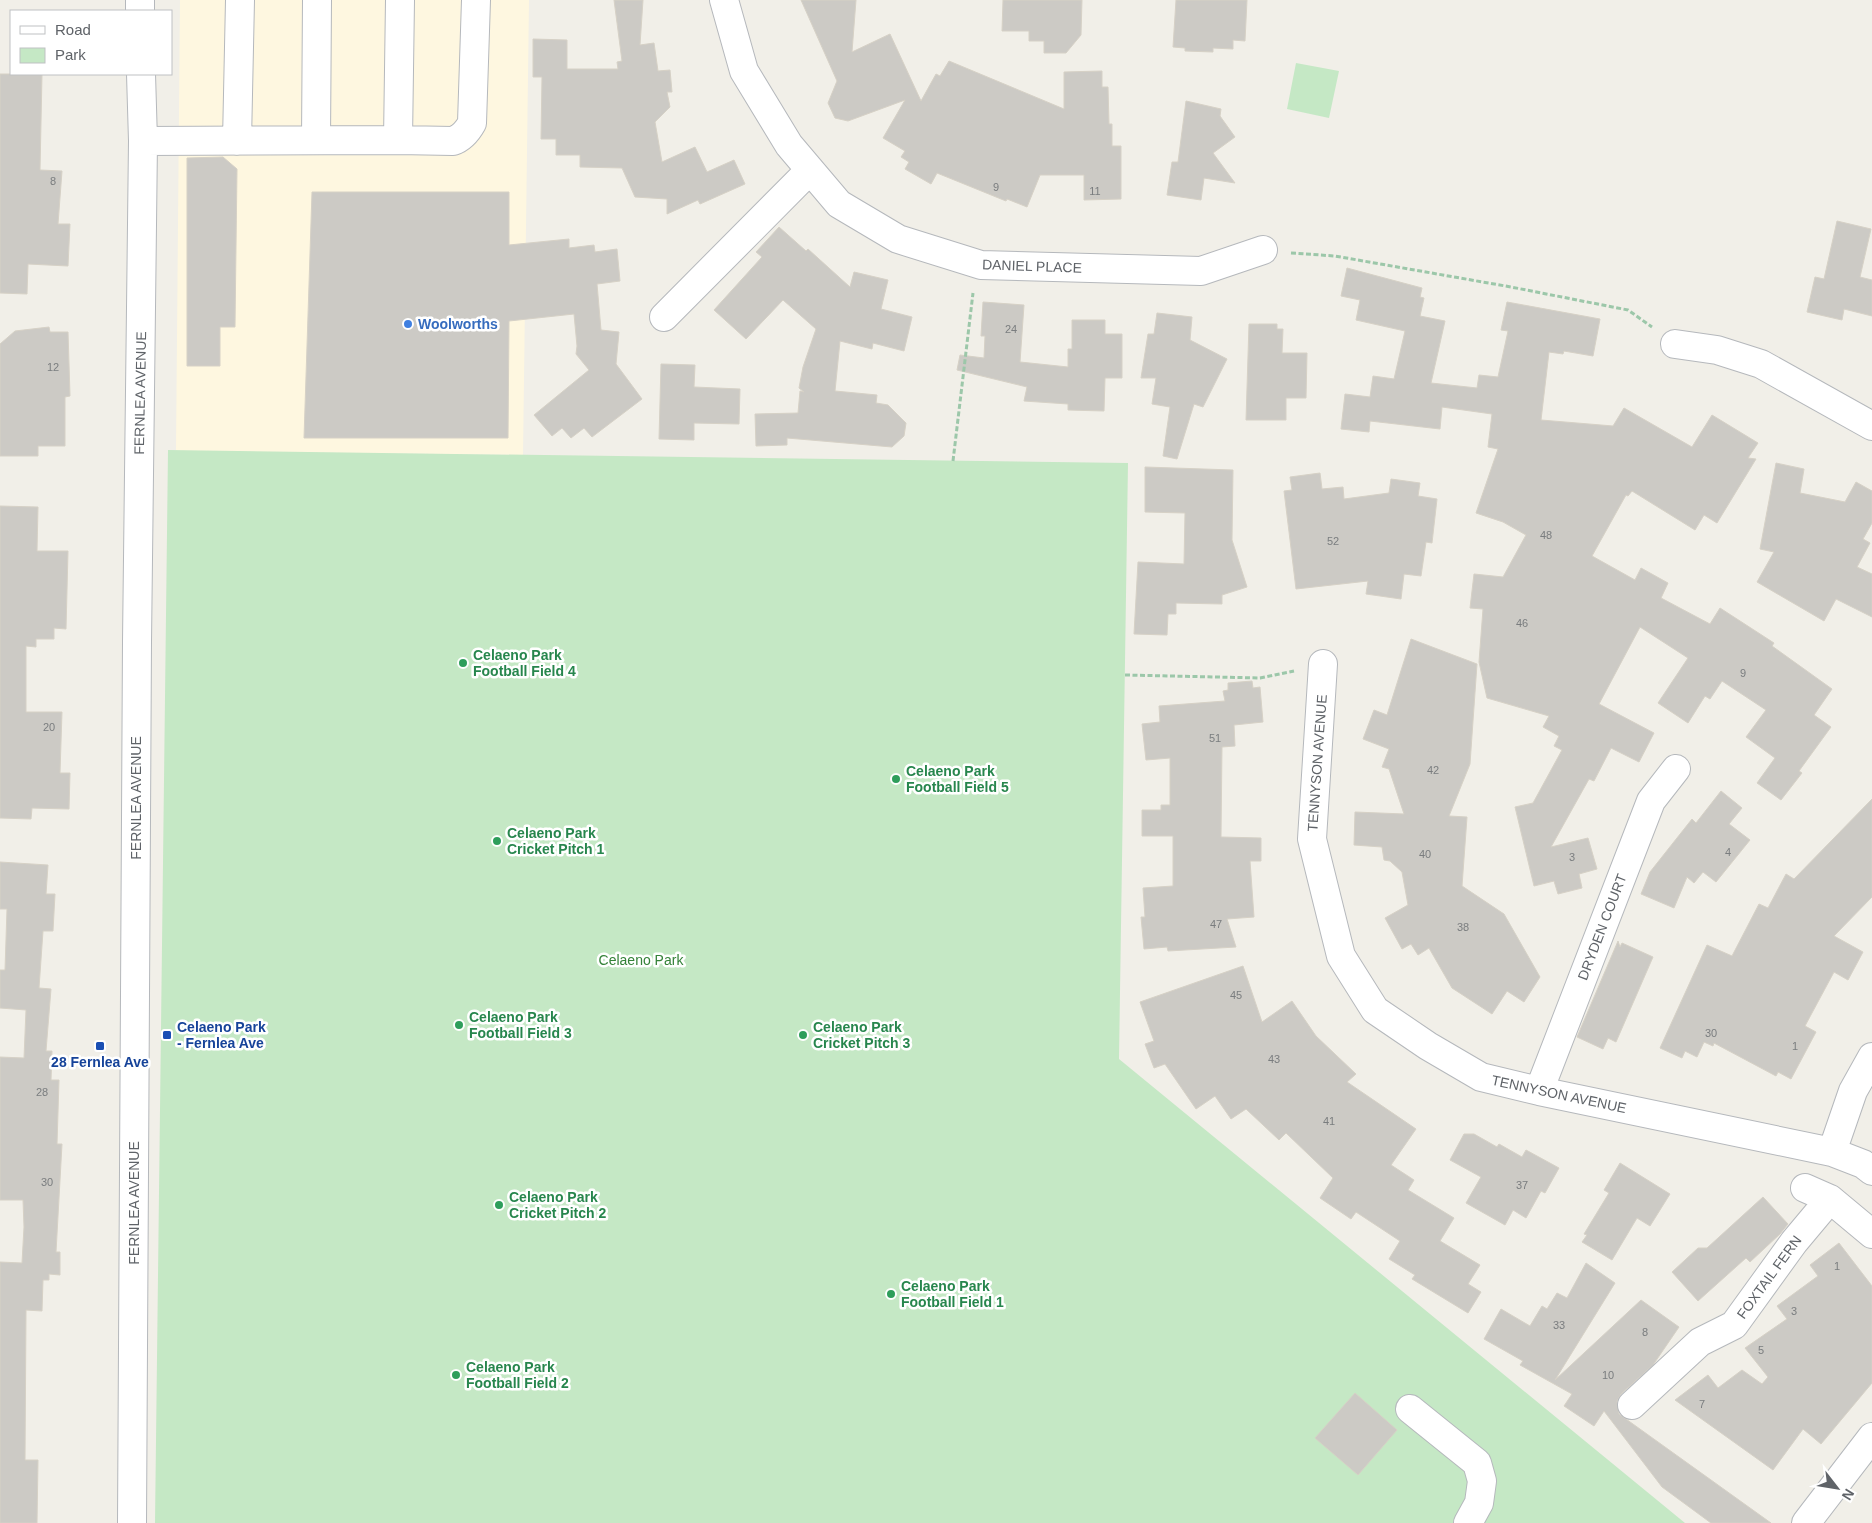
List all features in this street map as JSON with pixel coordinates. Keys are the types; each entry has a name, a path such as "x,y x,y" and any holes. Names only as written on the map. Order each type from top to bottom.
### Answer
{"street":[{"path":"237,140 240,0"},
{"path":"316,140 317,0"},
{"path":"398,140 400,0"},
{"path":"143,141 453,141 466,133 472,124 476,0"},
{"name":"DANIEL PLACE","path":"724,0 744,71 789,146 839,204 898,239 976,265 1201,271 1263,250"},
{"name":"FERNLEA AVENUE","path":"132,1523 137,642 143,141 141,75"},
{"path":"664,317 810,170"},
{"path":"1675,344 1716,350 1760,364 1872,426"},
{"name":"TENNYSON AVENUE","path":"1323,664 1312,839 1341,956 1375,1010 1428,1046 1481,1077 1539,1091 1832,1152 1863,1164 1872,1171"},
{"name":"DRYDEN COURT","path":"1539,1091 1651,801 1676,769"},
{"path":"1832,1152 1853,1090 1872,1057"},
{"path":"1805,1188 1830,1199 1872,1234"},
{"name":"FOXTAIL FERN","path":"1632,1405 1700,1342 1734,1324 1794,1242 1830,1199"},
{"path":"1410,1409 1477,1463 1482,1481 1479,1502 1468,1523"},
{"path":"1806,1523 1872,1437"}],"path":[{"path":"1263,250 1335,256 1628,310 1675,344"},
{"path":"952,461 976,265"},
{"path":"1125,676 1260,678 1323,664"}],"shaded area":[{"path":"180,0 529,0 523,455 176,451"}],"green space":[{"path":"1296,63 1339,71 1329,118 1287,109"},
{"name":"Celaeno Park","path":"168,450 1128,463 1119,1059 1685,1523 155,1523"}],"building":[{"path":"614,0 643,0 640,45 654,43 658,71 670,70 672,92 667,92 670,107 655,122 662,162 695,147 707,172 734,160 745,184 700,204 698,200 667,214 667,199 635,197 622,168 580,167 580,155 556,155 556,139 541,139 542,77 533,77 533,39 567,40 567,69 618,69 617,62 622,61"},
{"path":"801,0 856,0 852,52 890,34 921,101 936,74 940,76 949,61 1064,109 1064,72 1102,71 1102,87 1108,87 1109,124 1112,124 1112,146 1121,146 1121,199 1084,200 1084,175 1040,175 1027,207 1007,199 1006,201 937,173 931,184 905,169 909,162 901,157 905,151 883,138 905,100 848,121 835,118 828,103 837,81"},
{"path":"1003,0 1082,0 1081,35 1066,53 1044,53 1044,41 1029,41 1029,31 1002,31"},
{"path":"1176,0 1247,0 1245,41 1233,40 1233,49 1213,48 1213,52 1185,51 1185,48 1173,47"},
{"path":"0,74 42,75 40,170 62,171 58,224 70,224 68,266 28,264 27,294 0,293"},
{"path":"1186,101 1221,109 1220,116 1235,137 1213,153 1235,183 1204,178 1201,200 1167,195 1172,162 1178,162"},
{"path":"223,157 237,169 235,327 220,327 220,366 187,366 187,158"},
{"name":"Woolworths","path":"312,192 509,192 509,245 569,239 569,248 594,245 595,252 617,249 620,281 597,284 601,330 619,332 616,364 642,399 592,437 584,428 571,438 562,428 552,436 534,415 589,370 576,354 574,314 509,321 508,438 304,438"},
{"path":"1837,221 1871,229 1860,277 1872,280 1872,316 1844,309 1842,320 1807,312 1815,277 1824,279"},
{"path":"779,227 806,251 808,249 850,287 854,272 888,280 881,309 912,317 904,351 873,343 872,349 840,341 835,391 877,395 876,403 888,405 906,423 904,436 892,447 787,438 787,445 756,446 755,414 798,413 800,391 804,392 799,388 803,367 816,329 783,300 746,339 714,310 762,257 756,252"},
{"path":"1347,268 1422,288 1420,297 1424,298 1420,316 1445,321 1431,383 1477,388 1479,375 1498,377 1508,331 1501,330 1507,302 1600,319 1593,356 1564,351 1563,354 1549,352 1541,420 1613,426 1624,408 1692,447 1712,415 1758,443 1748,458 1756,459 1717,523 1704,515 1695,530 1632,491 1628,496 1626,495 1592,556 1635,580 1641,568 1668,583 1661,598 1710,624 1720,608 1774,643 1772,646 1832,689 1814,715 1831,727 1799,771 1802,773 1781,800 1757,783 1775,758 1746,737 1766,710 1722,681 1710,699 1705,696 1688,723 1658,703 1688,658 1640,627 1599,704 1654,733 1639,762 1611,748 1594,781 1589,779 1551,847 1588,838 1597,869 1579,874 1582,888 1558,894 1554,881 1534,886 1515,807 1533,803 1562,750 1554,746 1559,736 1543,727 1549,716 1487,698 1479,662 1483,609 1470,608 1474,574 1503,577 1526,535 1503,522 1476,513 1498,449 1488,447 1492,414 1442,407 1440,429 1370,421 1369,432 1341,429 1345,394 1370,397 1373,376 1394,379 1405,331 1356,320 1360,300 1341,296"},
{"path":"983,302 1024,305 1020,362 1068,367 1068,349 1072,349 1072,320 1105,320 1105,334 1122,334 1122,378 1105,378 1104,411 1068,410 1068,404 1024,401 1027,387 957,370 960,355 984,358 985,336 981,336"},
{"path":"1157,313 1192,317 1190,340 1227,359 1203,407 1194,404 1177,459 1163,456 1170,407 1152,404 1156,378 1141,378 1148,334 1154,334"},
{"path":"1249,324 1277,324 1277,329 1283,329 1282,353 1307,353 1306,398 1286,398 1286,420 1246,420"},
{"path":"49,327 50,332 68,332 70,396 65,397 65,446 38,446 38,456 0,456 0,344 15,331"},
{"path":"661,364 695,365 694,387 740,389 739,424 694,423 694,440 659,439"},
{"path":"1776,463 1804,469 1800,493 1845,502 1856,482 1872,491 1872,523 1863,539 1870,543 1857,567 1872,574 1872,617 1836,599 1824,621 1757,582 1774,552 1760,549"},
{"path":"1145,467 1233,470 1232,540 1247,587 1222,595 1222,604 1176,603 1176,614 1168,614 1167,635 1134,634 1138,562 1184,564 1185,513 1145,512"},
{"path":"1320,473 1322,489 1343,487 1344,499 1389,493 1391,479 1420,483 1418,496 1437,499 1432,543 1426,542 1421,576 1404,574 1401,599 1366,594 1368,581 1296,589 1284,491 1292,490 1290,477"},
{"path":"0,506 38,507 37,551 68,551 66,629 54,628 54,639 36,639 36,647 26,646 26,712 62,712 60,773 70,773 69,809 32,808 31,819 0,818"},
{"path":"1411,639 1477,664 1470,764 1449,816 1467,817 1462,886 1504,914 1540,977 1524,1002 1507,991 1492,1014 1452,988 1429,948 1418,955 1411,944 1402,949 1385,918 1408,905 1402,872 1390,861 1384,860 1382,847 1354,845 1355,812 1404,814 1389,769 1382,767 1389,749 1363,739 1374,710 1387,715"},
{"path":"1252,681 1253,688 1260,687 1263,722 1234,725 1235,746 1222,747 1221,837 1261,838 1261,861 1250,861 1254,917 1227,919 1236,947 1168,951 1167,947 1144,949 1141,917 1145,917 1143,888 1173,886 1173,836 1142,836 1142,810 1161,810 1161,805 1170,805 1170,758 1146,760 1142,724 1160,722 1159,706 1225,701 1223,691 1228,690 1228,683"},
{"path":"1721,791 1742,808 1729,824 1750,840 1716,882 1703,872 1694,883 1687,877 1674,908 1641,894 1650,872 1692,819 1696,823"},
{"path":"1872,799 1872,897 1834,936 1863,952 1848,980 1834,972 1805,1026 1816,1032 1791,1079 1778,1072 1776,1076 1714,1043 1713,1046 1704,1042 1697,1057 1685,1051 1682,1058 1660,1048 1707,945 1732,956 1759,904 1768,908 1786,874 1794,879"},
{"path":"0,862 48,865 46,894 55,894 53,931 43,931 39,988 51,989 46,1051 52,1051 51,1080 59,1080 57,1144 62,1144 56,1252 60,1252 60,1275 49,1274 49,1280 43,1280 42,1311 26,1310 25,1460 38,1460 37,1523 0,1523 0,1262 22,1263 24,1227 23,1200 0,1200 0,1057 24,1058 26,1010 0,1008 0,970 5,970 7,909 0,909"},
{"path":"1618,941 1620,947 1622,943 1653,957 1616,1042 1608,1038 1603,1049 1577,1037"},
{"path":"1243,966 1262,1022 1292,1001 1316,1036 1356,1074 1347,1082 1416,1129 1391,1165 1414,1180 1408,1190 1454,1218 1440,1241 1480,1265 1468,1284 1481,1292 1468,1313 1412,1279 1415,1275 1389,1259 1400,1241 1356,1212 1351,1219 1320,1198 1333,1178 1286,1133 1279,1140 1246,1109 1231,1119 1215,1096 1196,1109 1165,1064 1154,1068 1145,1044 1154,1041 1140,1002"},
{"path":"1464,1134 1474,1134 1497,1147 1499,1144 1522,1157 1526,1150 1559,1168 1545,1193 1541,1191 1526,1218 1513,1210 1505,1225 1466,1203 1481,1177 1450,1160"},
{"path":"1620,1163 1670,1194 1650,1226 1637,1218 1612,1260 1582,1242 1587,1235 1584,1234 1609,1193 1604,1190"},
{"path":"1763,1197 1788,1224 1750,1262 1746,1258 1698,1301 1672,1272 1698,1248 1707,1248"},
{"path":"1839,1243 1872,1286 1872,1383 1821,1444 1803,1429 1773,1470 1675,1400 1708,1375 1718,1388 1742,1370 1762,1384 1768,1377 1745,1348 1787,1319 1777,1306 1818,1276 1810,1265"},
{"path":"1586,1263 1615,1283 1555,1380 1641,1300 1679,1327 1653,1365 1621,1394 1617,1401 1619,1414 1771,1523 1711,1523 1662,1487 1604,1411 1594,1426 1564,1406 1572,1394 1520,1365 1523,1361 1484,1339 1501,1309 1530,1326 1542,1306 1547,1309 1557,1293 1567,1298"},
{"path":"1355,1393 1397,1430 1358,1475 1315,1438"}],"place":[{"name":"Woolworths","path":"408,324"},
{"name":"Celaeno Park Football Field 4","path":"463,663"},
{"name":"Celaeno Park Football Field 5","path":"896,779"},
{"name":"Celaeno Park Cricket Pitch 1","path":"497,841"},
{"name":"Celaeno Park Football Field 3","path":"459,1025"},
{"name":"Celaeno Park - Fernlea Ave","path":"167,1035"},
{"name":"Celaeno Park Cricket Pitch 3","path":"803,1035"},
{"name":"28 Fernlea Ave","path":"100,1046"},
{"name":"Celaeno Park Cricket Pitch 2","path":"499,1205"},
{"name":"Celaeno Park Football Field 1","path":"891,1294"},
{"name":"Celaeno Park Football Field 2","path":"456,1375"}]}
